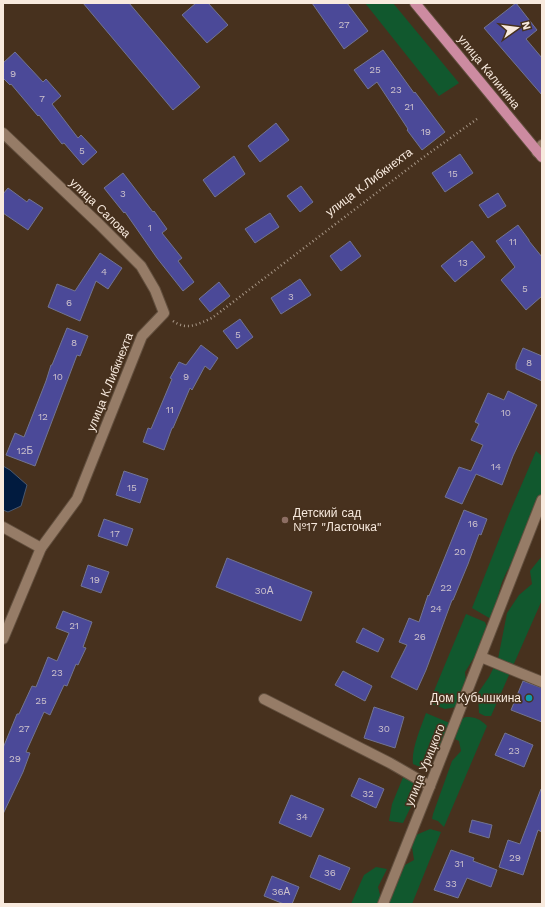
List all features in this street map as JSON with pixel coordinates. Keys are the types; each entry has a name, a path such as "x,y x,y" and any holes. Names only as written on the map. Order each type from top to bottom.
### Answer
{"main road":[{"name":"улица Калинина","path":"415,3 540,151"}],"street":[{"name":"улица Салова","path":"3,133 141,266 155,290 164,313"},
{"name":"улица К.Либкнехта","path":"3,639 41,548 77,500 142,336 164,313"},
{"name":"улица Урицкого","path":"383,904 542,500"},
{"path":"3,526 41,548"},
{"path":"481,657 542,682"},
{"path":"264,699 390,763 430,786"}],"path":[{"name":"улица К.Либкнехта","path":"164,313 180,326 194,326 212,318 421,159 477,119"}],"green space":[{"path":"365,3 393,3 459,83 439,96"},
{"path":"536,451 542,456 542,492 515,560 507,571 502,582 491,619 472,608 509,514"},
{"path":"542,556 542,600 491,716 485,716 479,713 478,693 489,677 498,659 507,613 519,595 532,584 530,571"},
{"path":"466,614 485,622 488,630 483,643 465,672 466,682 456,707 445,709 429,703"},
{"path":"426,713 452,724 446,738 438,750 429,756 420,767 413,764 413,752"},
{"path":"466,717 478,719 487,726 444,827 438,821 432,819 433,814 452,761 461,751 459,741 455,739 461,719"},
{"path":"404,775 420,788 403,823 389,821 392,804"},
{"path":"430,829 441,832 412,904 388,904 405,865 414,860 412,847 416,835"},
{"path":"376,867 387,869 378,887 381,899 376,904 351,904 364,875"}],"water":[{"path":"3,466 10,470 27,485 21,506 8,512 3,510"}],"building":[{"path":"83,3 129,3 200,87 173,110"},
{"path":"196,3 208,3 228,25 207,43 182,15"},
{"path":"312,3 347,3 368,31 344,49"},
{"path":"516,3 537,30 526,39 542,58 542,95 484,28"},
{"path":"383,50 414,93 415,92 445,132 422,150 407,130 408,129 377,82 368,89 354,70"},
{"path":"15,52 43,82 46,79 61,96 52,104 78,138 81,135 97,152 83,165 64,143 62,144 39,115 38,116 11,84 10,85 3,78 3,63"},
{"path":"276,123 289,140 260,162 248,146"},
{"path":"460,154 473,173 445,192 432,173"},
{"path":"234,156 245,174 215,197 203,180"},
{"path":"123,173 167,229 162,233 182,258 178,261 194,282 183,291 157,258 125,212 124,213 104,188"},
{"path":"301,186 313,202 300,212 287,196"},
{"path":"8,188 27,202 29,199 43,208 28,230 3,213 3,194"},
{"path":"498,193 506,206 488,218 479,205"},
{"path":"270,213 279,227 255,243 245,229"},
{"path":"518,225 542,257 542,296 526,310 501,280 515,267 496,241"},
{"path":"350,241 361,256 341,271 330,256"},
{"path":"472,241 485,257 455,282 441,266"},
{"path":"100,253 122,268 108,289 96,281 80,321 48,307 57,284 75,291"},
{"path":"300,279 311,295 281,314 271,298"},
{"path":"219,282 230,296 210,312 199,299"},
{"path":"240,319 253,337 237,349 223,331"},
{"path":"67,328 88,336 80,356 77,355 35,466 6,455 15,433 24,437 51,365"},
{"path":"201,345 218,358 210,370 205,366 192,390 190,388 164,450 143,442 148,428 151,429 172,379 170,378 179,362 186,365"},
{"path":"523,348 542,356 542,381 516,369 516,364"},
{"path":"508,391 537,405 513,456 502,485 476,474 462,504 445,497 459,467 471,471 483,445 471,440 479,424 475,422 488,393 504,400"},
{"path":"124,471 148,479 140,503 116,495"},
{"path":"464,510 487,519 481,535 479,534 417,690 391,677 407,645 399,642 409,618 419,622 428,595 429,596"},
{"path":"104,519 133,529 127,546 98,536"},
{"path":"227,558 312,592 301,621 216,587"},
{"path":"88,565 109,572 101,593 81,586"},
{"path":"63,611 92,622 83,647 86,648 78,665 76,664 67,686 64,685 50,715 44,712 26,752 30,753 23,772 3,814 3,748 17,714 19,714 32,686 36,687 48,657 57,661 69,633 56,628"},
{"path":"363,628 384,639 378,652 356,642"},
{"path":"343,671 372,686 365,701 335,685"},
{"name":"Дом Кубышкина","path":"523,681 542,688 542,722 511,710"},
{"path":"374,707 404,717 395,748 364,738"},
{"path":"505,733 533,745 524,767 495,755"},
{"path":"359,778 384,789 376,808 351,796"},
{"path":"541,789 542,832 538,830 523,875 499,867 508,840 520,844"},
{"path":"291,795 324,809 311,837 279,823"},
{"path":"472,820 492,825 489,838 469,832"},
{"path":"451,850 474,858 473,861 497,870 491,887 467,878 458,898 434,890"},
{"path":"319,855 350,868 340,890 310,877"},
{"path":"272,876 299,887 292,904 284,904 264,896"}],"place":[{"name":"Детский сад №17 \"Ласточка\"","path":"285,520"},
{"name":"Дом Кубышкина","path":"529,698"}]}
